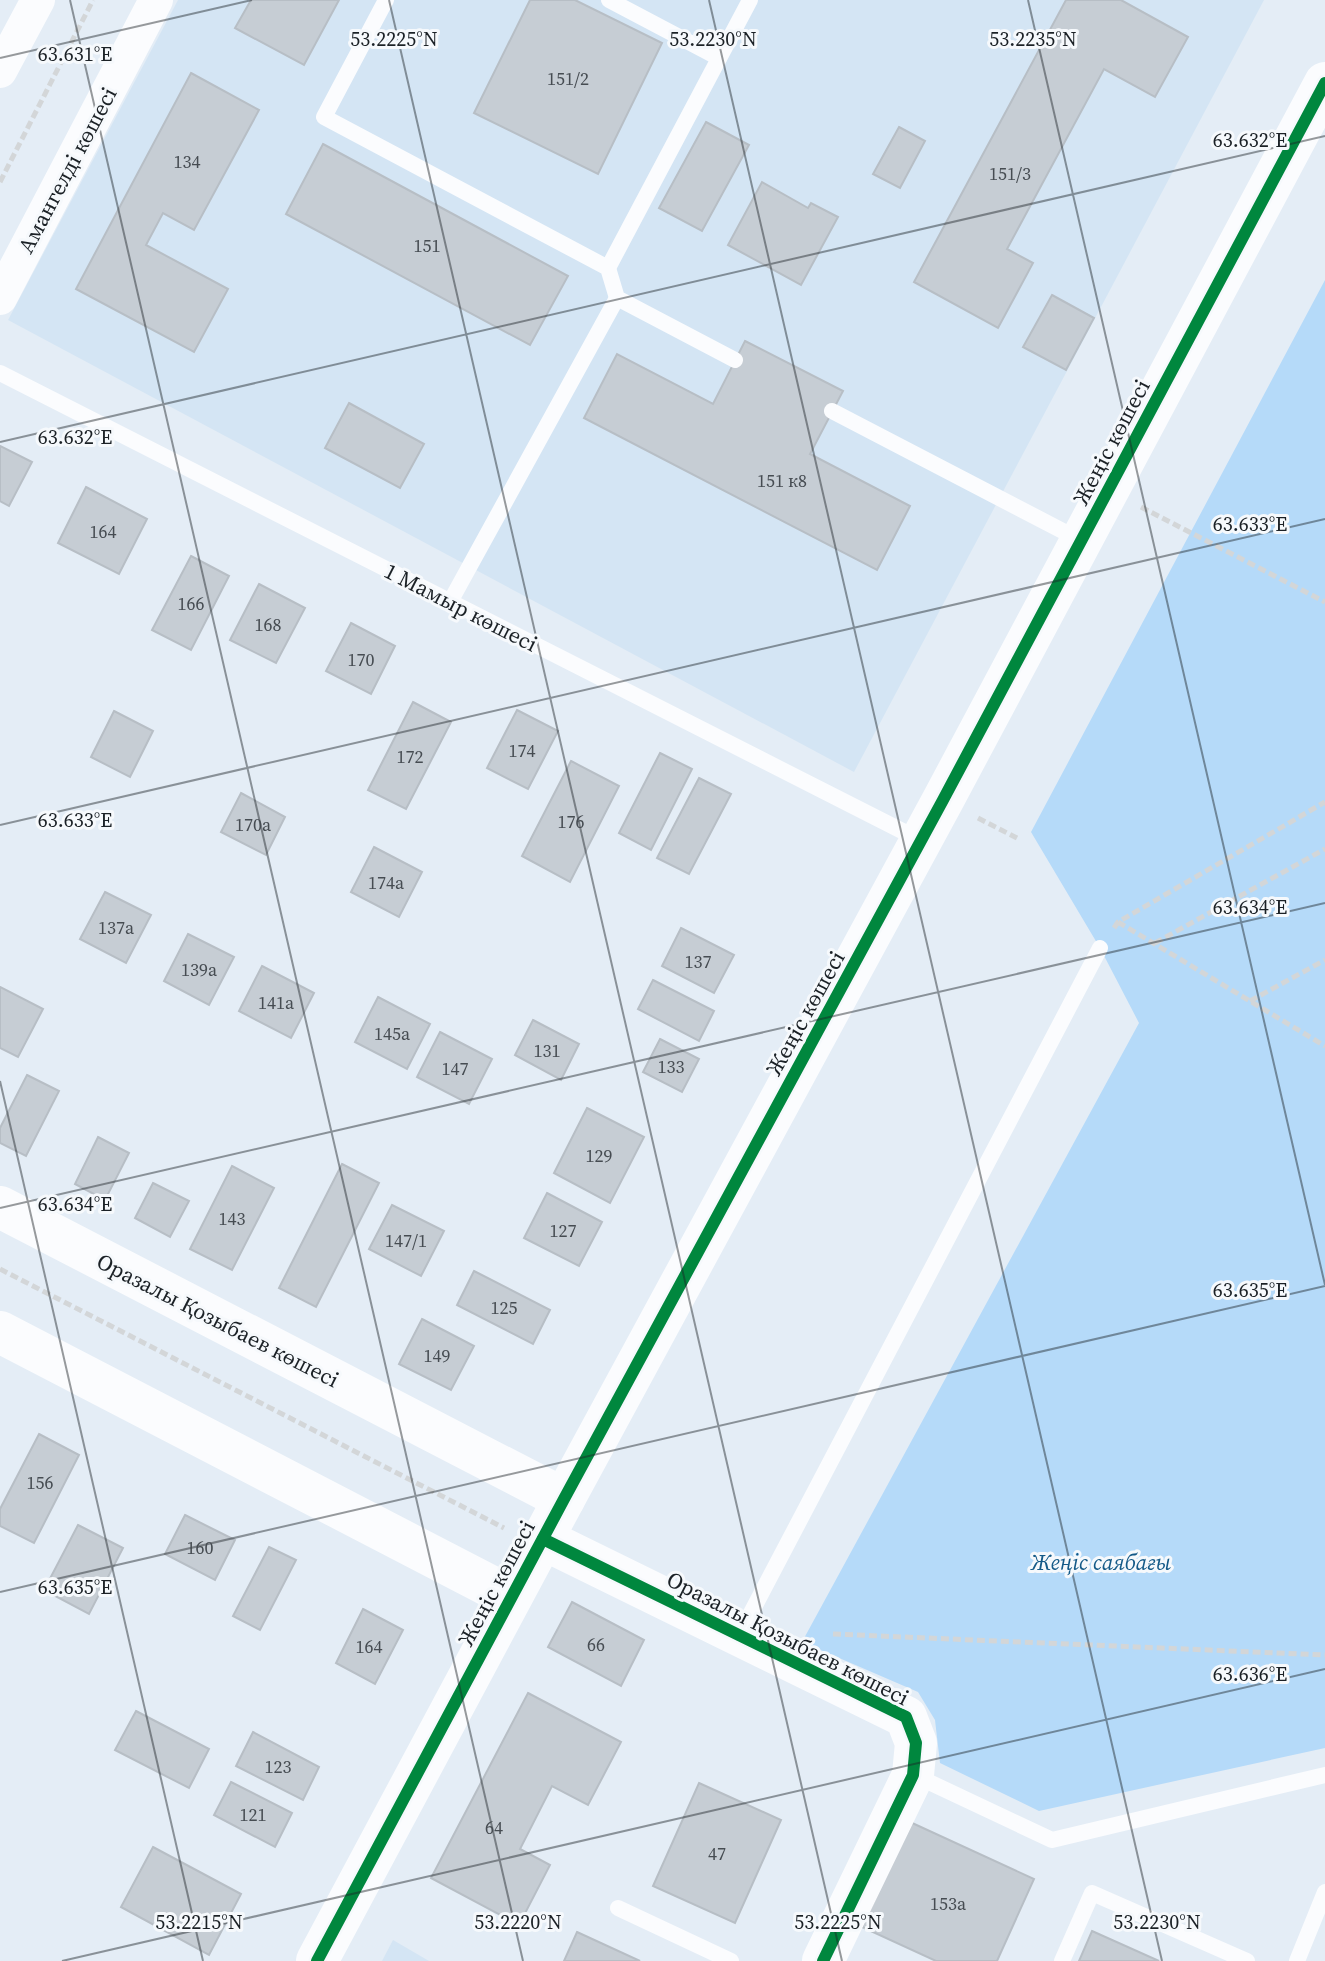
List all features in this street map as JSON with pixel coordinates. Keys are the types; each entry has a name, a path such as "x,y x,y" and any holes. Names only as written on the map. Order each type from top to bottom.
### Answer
{"street":[{"path":"0,71 38,0"},
{"name":"Амангелді көшесі","path":"0,298 156,0"},
{"name":"Жеңіс көшесі","path":"317,1961 921,841 1325,83"},
{"name":"Оразалы Қозыбаев көшесі","path":"0,1207 564,1499"},
{"path":"0,1332 511,1597"},
{"name":"Оразалы Қозыбаев көшесі","path":"541,1542 906,1717 916,1743 913,1775 823,1961"}],"lane":[{"path":"386,0 324,117 608,268"},
{"path":"609,0 719,58"},
{"path":"450,602 617,298 608,268 750,0"},
{"path":"617,298 735,360"},
{"name":"1 Мамыр көшесі","path":"0,373 921,841"},
{"path":"832,411 1082,541"},
{"path":"739,1635 1100,948"},
{"path":"913,1775 1052,1840 1325,1775"},
{"path":"1297,1961 1325,1892"},
{"path":"1062,1961 1092,1893 1247,1961"},
{"path":"618,1908 731,1961"}],"path":[{"path":"0,182 93,0"},
{"path":"1108,490 1325,602"},
{"path":"1100,948 1118,922 1325,802"},
{"path":"1154,944 1325,849"},
{"path":"1118,922 1325,1046"},
{"path":"1249,1002 1325,960"},
{"path":"0,1269 541,1542"},
{"path":"829,1634 1325,1655"}],"shaded area":[{"path":"178,0 1264,0 854,772 8,320"},
{"path":"393,1940 429,1961 382,1961"}],"green space":[{"name":"Жеңіс саябағы","path":"1325,280 1325,1748 1039,1811 940,1763 935,1720 918,1692 802,1642 1139,1023 1100,948 1031,832"}],"building":[{"path":"251,0 339,0 304,65 235,28"},
{"path":"530,0 575,0 662,43 598,174 474,113"},
{"path":"1066,0 1121,0 1188,37 1155,97 1104,69 1007,249 1033,263 998,328 914,282"},
{"path":"191,73 259,110 194,230 163,213 146,245 228,289 194,352 76,289"},
{"path":"706,122 749,145 702,231 659,208"},
{"path":"899,127 925,141 900,188 873,174"},
{"path":"323,144 568,276 530,345 286,214"},
{"path":"762,182 808,208 811,203 838,217 801,285 728,245"},
{"path":"1052,295 1094,318 1066,370 1023,347"},
{"path":"745,341 843,391 810,454 910,506 877,570 584,418 617,354 713,404"},
{"path":"349,403 424,444 400,488 325,448"},
{"path":"0,446 32,462 9,506 0,501"},
{"path":"86,487 147,519 119,574 58,543"},
{"path":"191,556 229,576 191,650 152,630"},
{"path":"259,584 305,608 276,663 230,640"},
{"path":"351,623 395,646 371,694 326,671"},
{"path":"413,702 451,722 406,809 368,790"},
{"path":"517,710 558,731 528,789 487,768"},
{"path":"114,711 153,731 130,777 91,757"},
{"path":"660,753 692,769 651,850 619,833"},
{"path":"571,761 619,786 570,882 522,856"},
{"path":"699,778 731,794 689,874 657,858"},
{"path":"241,793 285,817 266,855 221,832"},
{"path":"374,847 422,872 399,917 351,892"},
{"path":"105,892 151,915 126,963 80,939"},
{"path":"681,928 734,955 714,993 662,966"},
{"path":"188,934 234,957 209,1005 164,981"},
{"path":"262,966 314,993 291,1038 239,1011"},
{"path":"653,980 714,1011 699,1041 638,1009"},
{"path":"0,987 43,1009 18,1057 0,1048"},
{"path":"378,997 430,1024 407,1069 355,1042"},
{"path":"533,1020 579,1044 561,1080 515,1055"},
{"path":"440,1032 492,1059 469,1104 417,1077"},
{"path":"660,1039 699,1059 682,1092 643,1072"},
{"path":"27,1075 59,1091 26,1156 0,1143 0,1128"},
{"path":"587,1108 644,1137 610,1203 554,1173"},
{"path":"98,1137 129,1153 105,1200 75,1184"},
{"path":"342,1164 379,1183 316,1307 279,1288"},
{"path":"232,1166 274,1188 232,1270 190,1249"},
{"path":"153,1183 189,1201 170,1237 135,1218"},
{"path":"547,1193 602,1222 579,1266 524,1238"},
{"path":"392,1205 444,1231 421,1276 369,1249"},
{"path":"474,1271 550,1310 533,1344 457,1305"},
{"path":"422,1319 474,1346 451,1390 399,1364"},
{"path":"39,1434 79,1455 34,1543 0,1526 0,1509"},
{"path":"185,1515 235,1540 215,1580 165,1554"},
{"path":"78,1525 123,1548 89,1614 44,1590"},
{"path":"269,1547 296,1560 260,1630 233,1616"},
{"path":"572,1602 644,1640 621,1686 548,1647"},
{"path":"363,1609 403,1630 375,1684 336,1663"},
{"path":"528,1693 621,1742 588,1805 552,1786 520,1849 550,1865 519,1925 431,1878"},
{"path":"136,1711 209,1749 189,1788 115,1750"},
{"path":"253,1732 319,1767 303,1800 236,1766"},
{"path":"231,1782 292,1813 275,1847 214,1815"},
{"path":"699,1783 781,1820 735,1923 653,1886"},
{"path":"910,1822 1034,1879 997,1961 936,1961 862,1927"},
{"path":"153,1847 241,1894 209,1955 121,1907"},
{"path":"1092,1931 1159,1961 1079,1961"},
{"path":"577,1932 640,1961 564,1961"}],"cycle path":[{"path":"317,1961 943,800 1325,83"},
{"path":"543,1539 906,1717 916,1743 913,1775 823,1961"}]}
